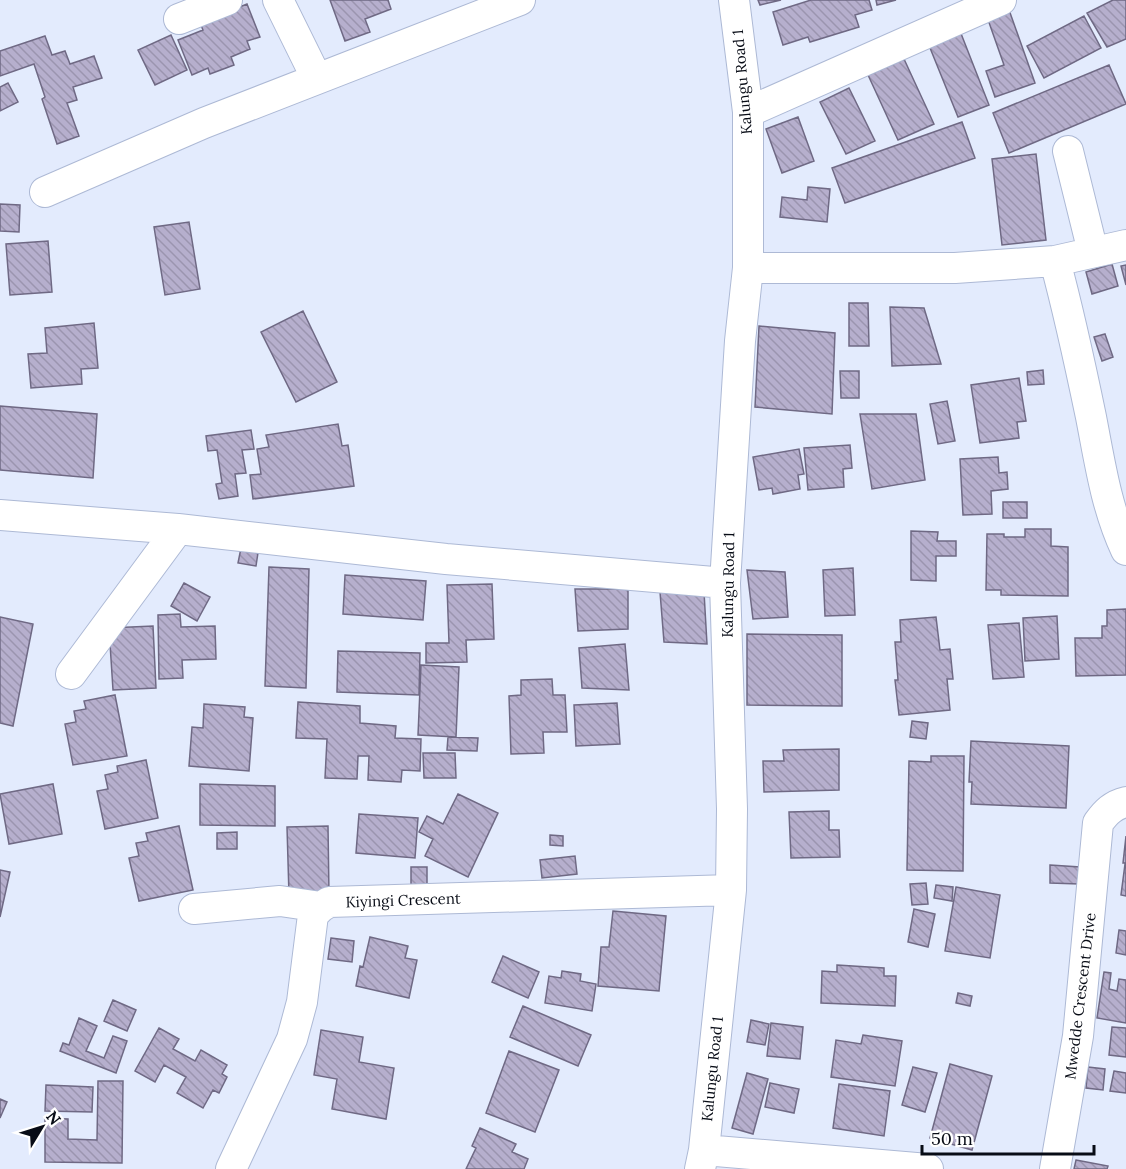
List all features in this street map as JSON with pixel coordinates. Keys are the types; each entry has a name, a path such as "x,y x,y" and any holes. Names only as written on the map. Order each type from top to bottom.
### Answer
{"street":[{"path":"179,19 227,0"},
{"path":"278,0 317,79"},
{"path":"45,192 204,123 520,0"},
{"name":"Kalungu Road 1","path":"702,1159 731,890 732,809 725,583 740,342 748,268 748,112 734,0"},
{"path":"748,112 1001,0"},
{"path":"1068,151 1093,252"},
{"path":"748,268 955,268 1054,261 1126,245"},
{"path":"1054,261 1071,320 1103,488 1126,550"},
{"path":"0,515 178,529 446,559 725,583"},
{"path":"71,674 178,529"},
{"name":"Mwedde Crescent Drive","path":"1055,1169 1078,1036 1098,823 1106,812 1119,803 1126,802"},
{"name":"Kiyingi Crescent","path":"195,909 280,901 321,907 329,902 731,890"},
{"path":"231,1169 292,1039 302,1002 313,915 321,907"},
{"path":"702,1159 928,1169"}],"building":[{"path":"330,0 388,0 391,9 365,19 370,32 345,41"},
{"path":"758,0 781,0 760,5"},
{"path":"811,0 869,0 872,10 855,15 859,27 810,42 808,37 783,45 773,12"},
{"path":"876,0 896,0 877,5"},
{"path":"1113,0 1126,0 1126,39 1107,47 1087,13"},
{"path":"247,4 260,37 247,41 250,49 231,57 234,65 210,74 208,68 192,75 178,40 203,30 200,23"},
{"path":"1008,7 1035,83 995,97 986,71 1004,65 986,14"},
{"path":"1084,16 1101,48 1044,78 1027,46"},
{"path":"960,31 989,105 958,117 928,43"},
{"path":"171,35 187,70 155,85 138,50"},
{"path":"45,36 52,55 65,51 70,64 94,56 102,78 73,87 77,100 67,103 79,136 57,144 42,99 45,97 34,64 0,76 0,51"},
{"path":"904,59 934,124 898,140 868,75"},
{"path":"1109,65 1126,104 1009,153 993,113"},
{"path":"8,83 18,102 0,111 0,87"},
{"path":"849,88 875,141 846,154 820,102"},
{"path":"798,117 814,161 782,173 766,129"},
{"path":"962,122 975,158 845,203 832,168"},
{"path":"1036,154 1046,240 1002,245 992,159"},
{"path":"808,187 830,189 827,222 780,217 782,197 807,200"},
{"path":"0,204 20,205 19,232 0,231"},
{"path":"189,222 200,289 165,295 154,227"},
{"path":"48,241 52,292 10,295 6,244"},
{"path":"1112,264 1118,286 1092,294 1086,272"},
{"path":"1126,265 1126,285 1121,266"},
{"path":"849,303 868,303 869,346 849,346"},
{"path":"890,307 924,308 941,364 892,366"},
{"path":"303,311 337,382 296,402 261,332"},
{"path":"94,323 98,368 81,369 82,384 31,388 28,354 47,353 45,328"},
{"path":"759,326 835,333 832,414 755,407"},
{"path":"1105,334 1113,357 1102,361 1094,337"},
{"path":"1043,370 1044,384 1028,385 1027,372"},
{"path":"840,371 859,371 859,398 841,398"},
{"path":"1019,378 1026,421 1017,422 1019,438 980,443 971,385"},
{"path":"947,401 955,441 938,444 930,404"},
{"path":"0,406 97,414 93,478 0,470"},
{"path":"860,414 916,414 925,480 872,489"},
{"path":"338,424 342,446 348,445 354,486 253,499 250,475 261,474 257,449 269,447 266,435"},
{"path":"251,430 254,449 242,450 246,473 235,474 238,496 219,499 216,484 222,483 217,450 208,451 206,436"},
{"path":"850,445 852,468 843,469 844,487 808,490 804,448"},
{"path":"799,449 804,474 798,475 800,489 773,494 772,488 759,490 753,457"},
{"path":"998,457 999,473 1007,472 1008,489 991,491 992,514 963,515 960,459"},
{"path":"1003,502 1027,502 1027,518 1003,518"},
{"path":"1025,529 1051,529 1051,546 1068,547 1068,596 1001,595 1001,590 986,590 987,534 1025,537"},
{"path":"911,531 938,532 937,541 956,541 956,556 936,556 936,581 911,580"},
{"path":"242,543 259,546 256,566 238,563"},
{"path":"269,567 309,569 306,688 265,686"},
{"path":"853,568 855,615 825,616 823,570"},
{"path":"747,570 785,572 788,617 753,619"},
{"path":"345,575 426,581 423,620 343,614"},
{"path":"184,583 210,597 197,621 171,606"},
{"path":"492,584 494,639 466,640 467,662 426,663 426,643 449,643 447,585"},
{"path":"575,589 628,589 628,629 578,631"},
{"path":"660,592 704,592 707,644 664,642"},
{"path":"1126,609 1126,675 1076,676 1075,638 1102,638 1102,626 1107,626 1107,610"},
{"path":"180,614 181,627 215,626 216,659 182,660 183,678 159,679 158,615"},
{"path":"1057,616 1059,659 1025,661 1023,618"},
{"path":"0,617 33,624 13,726 0,723"},
{"path":"936,617 940,650 950,649 953,679 947,679 950,710 899,715 895,680 898,680 895,642 901,642 900,620"},
{"path":"1019,623 1024,677 993,679 988,625"},
{"path":"153,626 156,688 113,690 109,628"},
{"path":"747,634 842,635 842,706 747,705"},
{"path":"625,644 629,690 582,688 579,648"},
{"path":"338,651 420,653 419,695 337,692"},
{"path":"421,665 459,667 456,737 418,735"},
{"path":"552,679 553,695 565,695 567,732 543,732 544,753 511,754 509,696 521,695 521,680"},
{"path":"115,695 127,756 73,765 65,724 76,722 74,711 86,709 84,701"},
{"path":"298,702 360,706 360,723 396,726 395,738 421,739 420,771 402,770 401,782 368,780 369,756 358,756 357,779 325,778 327,739 296,738"},
{"path":"617,703 620,744 576,746 574,705"},
{"path":"204,704 245,707 244,717 253,718 249,771 189,766 192,727 203,728"},
{"path":"912,721 928,723 926,739 910,737"},
{"path":"448,737 478,738 477,751 447,750"},
{"path":"971,741 1069,746 1066,808 971,804 972,782 969,782"},
{"path":"839,749 839,790 764,792 763,761 784,761 783,750"},
{"path":"423,753 455,753 456,778 424,778"},
{"path":"931,756 964,756 963,871 907,870 909,761 931,762"},
{"path":"146,760 158,818 105,829 97,791 108,789 105,775 118,772 117,766"},
{"path":"53,784 62,834 9,844 0,794"},
{"path":"200,784 275,786 275,826 200,825"},
{"path":"458,794 498,813 468,877 425,856 433,839 419,832 427,816 443,824"},
{"path":"829,811 829,830 839,830 840,857 791,858 789,812"},
{"path":"359,814 418,818 415,858 356,853"},
{"path":"179,826 193,890 139,901 129,858 139,856 136,843 148,841 146,833"},
{"path":"328,826 329,894 289,895 287,827"},
{"path":"237,832 237,849 217,849 217,833"},
{"path":"550,835 563,836 563,846 550,845"},
{"path":"1126,836 1126,863 1123,863"},
{"path":"575,856 577,874 542,878 540,860"},
{"path":"1050,865 1080,867 1079,884 1050,883"},
{"path":"1126,865 1126,896 1121,895"},
{"path":"411,867 427,867 427,890 411,890"},
{"path":"0,870 10,872 0,917"},
{"path":"926,883 928,904 912,905 910,884"},
{"path":"936,885 953,887 952,901 934,898"},
{"path":"956,887 1000,895 990,958 945,951"},
{"path":"914,909 935,914 928,947 908,942"},
{"path":"613,911 666,916 659,991 598,986 601,947 609,947"},
{"path":"1119,930 1126,931 1126,955 1116,953"},
{"path":"370,937 408,946 405,958 417,960 409,998 356,986"},
{"path":"331,938 354,941 352,962 328,959"},
{"path":"503,956 539,972 528,998 492,982"},
{"path":"837,965 884,968 884,976 896,976 895,1006 821,1003 822,971 837,972"},
{"path":"562,971 581,974 580,981 596,984 592,1011 545,1003 549,976 561,978"},
{"path":"1104,972 1111,973 1109,989 1117,991 1119,979 1126,980 1126,1023 1097,1018"},
{"path":"958,993 972,996 970,1006 956,1003"},
{"path":"113,1000 136,1010 127,1031 104,1021"},
{"path":"523,1006 591,1035 578,1066 510,1037"},
{"path":"79,1018 97,1026 86,1051 104,1058 113,1036 127,1041 116,1073 60,1051 63,1043 69,1045"},
{"path":"751,1020 769,1024 765,1045 747,1042"},
{"path":"771,1023 803,1027 800,1059 767,1056"},
{"path":"1112,1027 1126,1028 1126,1057 1109,1055"},
{"path":"159,1028 179,1039 173,1049 195,1061 201,1050 227,1065 222,1074 227,1077 219,1093 213,1090 203,1108 177,1093 186,1077 164,1065 155,1082 135,1071"},
{"path":"321,1030 363,1037 359,1062 394,1068 386,1119 332,1109 337,1079 314,1075"},
{"path":"863,1035 902,1041 895,1086 831,1077 836,1040 861,1044"},
{"path":"509,1051 559,1070 535,1132 486,1113"},
{"path":"950,1064 992,1076 972,1150 930,1138"},
{"path":"913,1067 937,1073 925,1112 902,1105"},
{"path":"1088,1067 1105,1069 1103,1090 1086,1088"},
{"path":"1114,1071 1126,1073 1126,1093 1110,1091"},
{"path":"747,1073 768,1079 753,1134 732,1128"},
{"path":"98,1081 123,1081 122,1163 45,1162 45,1118 68,1119 68,1139 97,1140"},
{"path":"770,1083 799,1089 794,1113 765,1107"},
{"path":"839,1084 890,1091 884,1136 833,1128"},
{"path":"46,1085 93,1087 92,1112 45,1111"},
{"path":"0,1099 7,1102 0,1118"},
{"path":"480,1128 516,1144 512,1152 528,1159 524,1169 466,1169 476,1148 472,1146"},
{"path":"1076,1160 1108,1166 1107,1169 1074,1169"}]}
